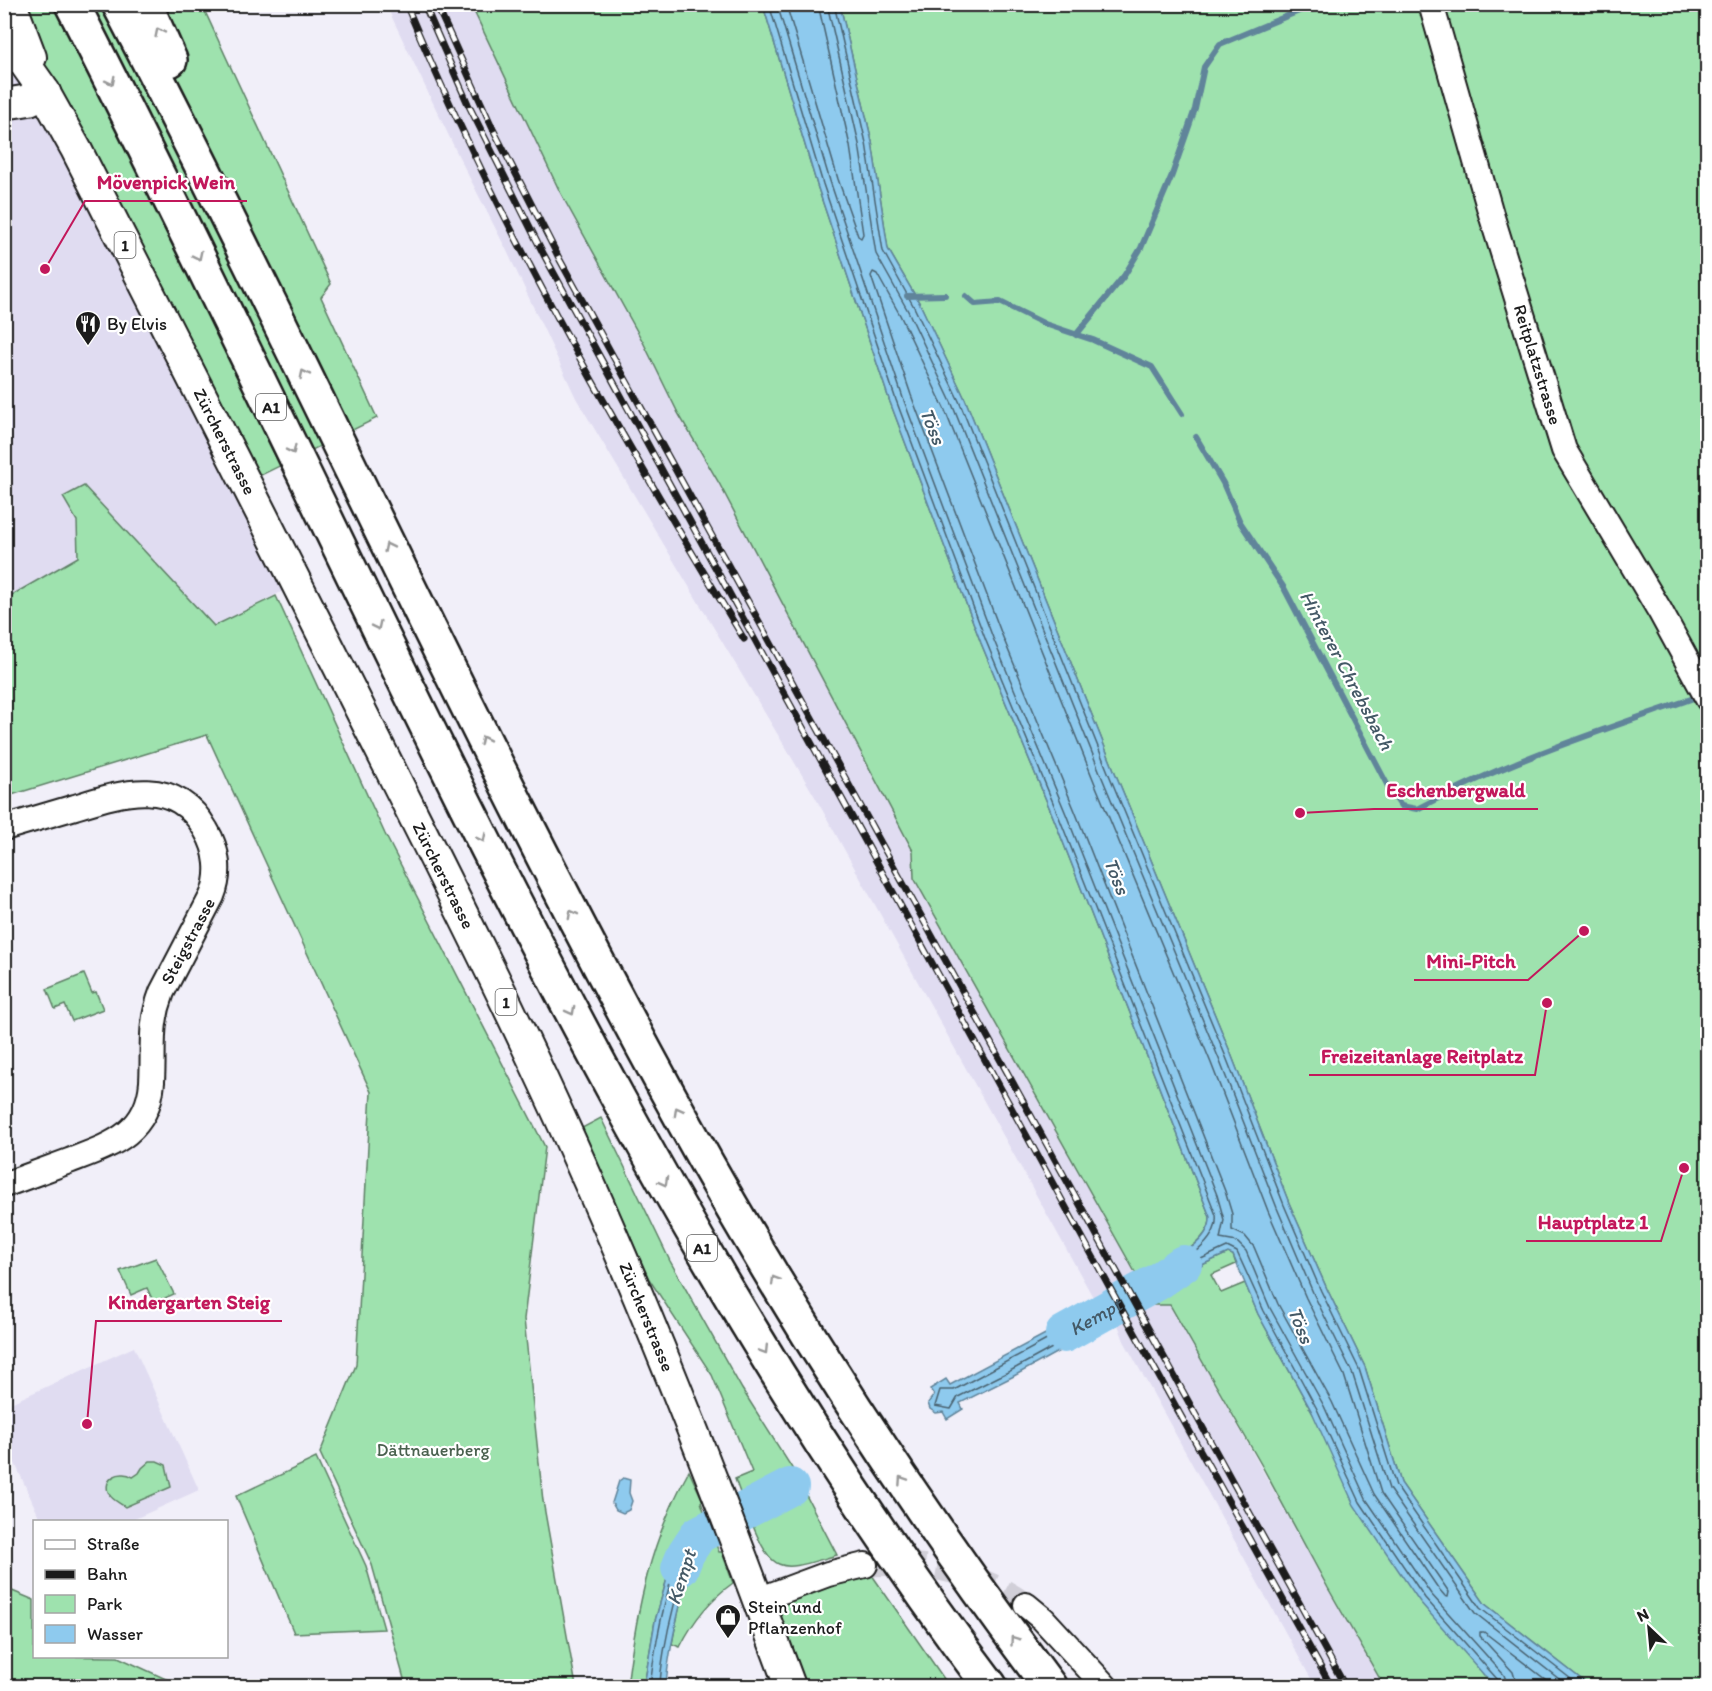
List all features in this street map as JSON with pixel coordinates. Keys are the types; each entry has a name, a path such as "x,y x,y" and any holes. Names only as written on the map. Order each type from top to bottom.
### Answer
{"highway":[{"name":"A1","path":"72,4 138,134 460,796 531,936 612,1087 719,1276 808,1422 910,1575 990,1686"},
{"name":"A1","path":"119,4 231,225 531,835 702,1155 794,1311 878,1444 948,1548 1049,1686"},
{"name":"A1","path":"145,4 163,41 231,225"}],"main road":[{"name":"Zürcherstrasse","path":"11,4 44,90"},
{"name":"Zürcherstrasse","path":"4,34 44,90 76,149 297,584 521,1034 638,1294 718,1494 790,1686"},
{"path":"4,104 29,100 44,90"}],"street":[{"name":"Reitplatzstrasse","path":"1431,4 1491,214 1564,450 1660,611 1707,699"},
{"name":"Steigstrasse","path":"4,828 113,795 139,791 162,794 180,802 202,824 215,851 218,869 212,896 156,1006 151,1039 152,1084 147,1105 138,1122 120,1140 103,1148 4,1185"},
{"path":"758,1600 828,1574 865,1565"},
{"path":"1026,1605 1043,1619 1105,1686"}],"shaded area":[{"path":"386,5 471,5 560,192 643,342 678,413 719,483 913,851 914,878 1136,1275 1094,1299 814,795 576,398 507,251"},
{"path":"4,34 297,584 214,626 84,486 63,497 77,520 78,557 5,599"},
{"path":"1170,1304 1384,1686 1315,1686 1124,1341 1117,1322 1148,1305"},
{"path":"134,1347 199,1490 132,1520 41,1520 5,1441 4,1406"}],"green space":[{"path":"4,5 202,5 331,284 321,297 377,418 245,483"},
{"path":"471,5 763,5 817,185 890,402 981,643 1054,819 1210,1217 1208,1227 1193,1246 1134,1281 1132,1277 1136,1274 914,878 913,851 719,483 678,413 643,342 560,192"},
{"path":"840,5 1707,5 1707,1686 1590,1686 1485,1604 1401,1483 1365,1367 1289,1203 1231,1054 965,399 920,304 888,249 872,142"},
{"name":"Dättnauerberg","path":"84,486 214,626 276,596 385,834 545,1147 524,1319 543,1501 576,1686 406,1686 372,1565 320,1453 356,1365 371,1092 207,735 5,797 5,599 78,557 77,521 63,497"},
{"path":"84,974 92,993 96,992 103,1009 72,1021 65,1005 55,1009 47,989"},
{"path":"601,1118 670,1261 742,1389 792,1468 837,1555 804,1564 782,1565 774,1561 759,1540 751,1521 789,1498 790,1489 788,1485 782,1483 743,1501 735,1479 752,1472 712,1375 649,1279 582,1128"},
{"path":"1228,1253 1233,1255 1236,1264 1211,1275 1221,1293 1245,1283 1258,1314 1312,1412 1484,1675 1497,1686 1384,1686 1170,1305 1148,1305 1146,1302 1170,1290 1204,1264"},
{"path":"156,1258 174,1294 154,1303 147,1288 131,1295 120,1271"},
{"path":"316,1458 366,1566 384,1629 294,1633 236,1496"},
{"path":"150,1461 166,1465 171,1487 125,1507 112,1498 107,1488 110,1479 123,1474 133,1477"},
{"path":"689,1471 703,1501 701,1502 706,1517 684,1533 674,1554 655,1621 644,1686 627,1686 635,1629 647,1576 664,1523"},
{"path":"713,1537 719,1552 722,1552 733,1583 702,1612 680,1647 672,1644 685,1585 696,1556"},
{"path":"865,1565 949,1686 790,1686 758,1600"},
{"path":"5,1588 33,1600 33,1658 120,1658 181,1686 5,1686"}],"water":[{"name":"Töss","path":"763,5 840,5 872,142 888,249 920,304 965,399 1231,1054 1289,1203 1365,1367 1401,1483 1485,1604 1590,1686 1497,1686 1484,1675 1420,1602 1354,1505 1312,1412 1258,1314 1233,1255 1228,1253 1204,1264 1170,1290 1146,1302 1134,1281 1193,1247 1208,1228 1210,1217 1054,819 981,643 890,402 817,185"},
{"path":"1104,1298 1116,1320 960,1403 963,1409 947,1419 943,1412 936,1413 930,1409 928,1403 934,1395 930,1389 946,1379 950,1385 1051,1331"},
{"path":"623,1478 630,1480 629,1493 632,1501 629,1510 623,1513 616,1510 612,1503 619,1481"},
{"path":"782,1483 788,1485 790,1489 789,1498 751,1521 743,1501"},
{"path":"706,1517 713,1537 702,1545 689,1573 674,1634 666,1686 644,1686 655,1621 674,1554 684,1533"}],"waterway":[{"path":"1076,335 1124,276 1141,248 1172,175 1195,109 1204,67 1220,44 1316,4"},
{"name":"Hinterer Chrebsbach","path":"907,296 945,295"},
{"name":"Hinterer Chrebsbach","path":"966,296 975,304 1000,302 1045,324 1093,340 1152,367 1182,414"},
{"name":"Hinterer Chrebsbach","path":"1196,437 1223,483 1240,522 1284,588 1390,790 1401,806 1417,809 1517,762 1691,699"},
{"name":"Kempt","path":"1064,1334 1157,1282 1183,1264"},
{"name":"Kempt","path":"680,1568 686,1553 698,1535 790,1487"}],"tunnel":[{"path":"865,1565 907,1564 949,1571 989,1584 1026,1605"}],"railway":[{"path":"406,4 481,168 563,328 652,485 744,639"},
{"path":"424,4 468,104 544,255 1126,1317 1331,1686"},
{"path":"436,4 493,129 560,260 1345,1686"}],"place":[{"name":"Mövenpick Wein","path":"45,269"},
{"name":"By Elvis","path":"88,347"},
{"name":"Eschenbergwald","path":"1300,813"},
{"name":"Mini-Pitch","path":"1584,931"},
{"name":"Freizeitanlage Reitplatz","path":"1547,1003"},
{"name":"Hauptplatz 1","path":"1684,1168"},
{"name":"Kindergarten Steig","path":"87,1424"},
{"name":"Stein und Pflanzenhof","path":"728,1640"}]}
